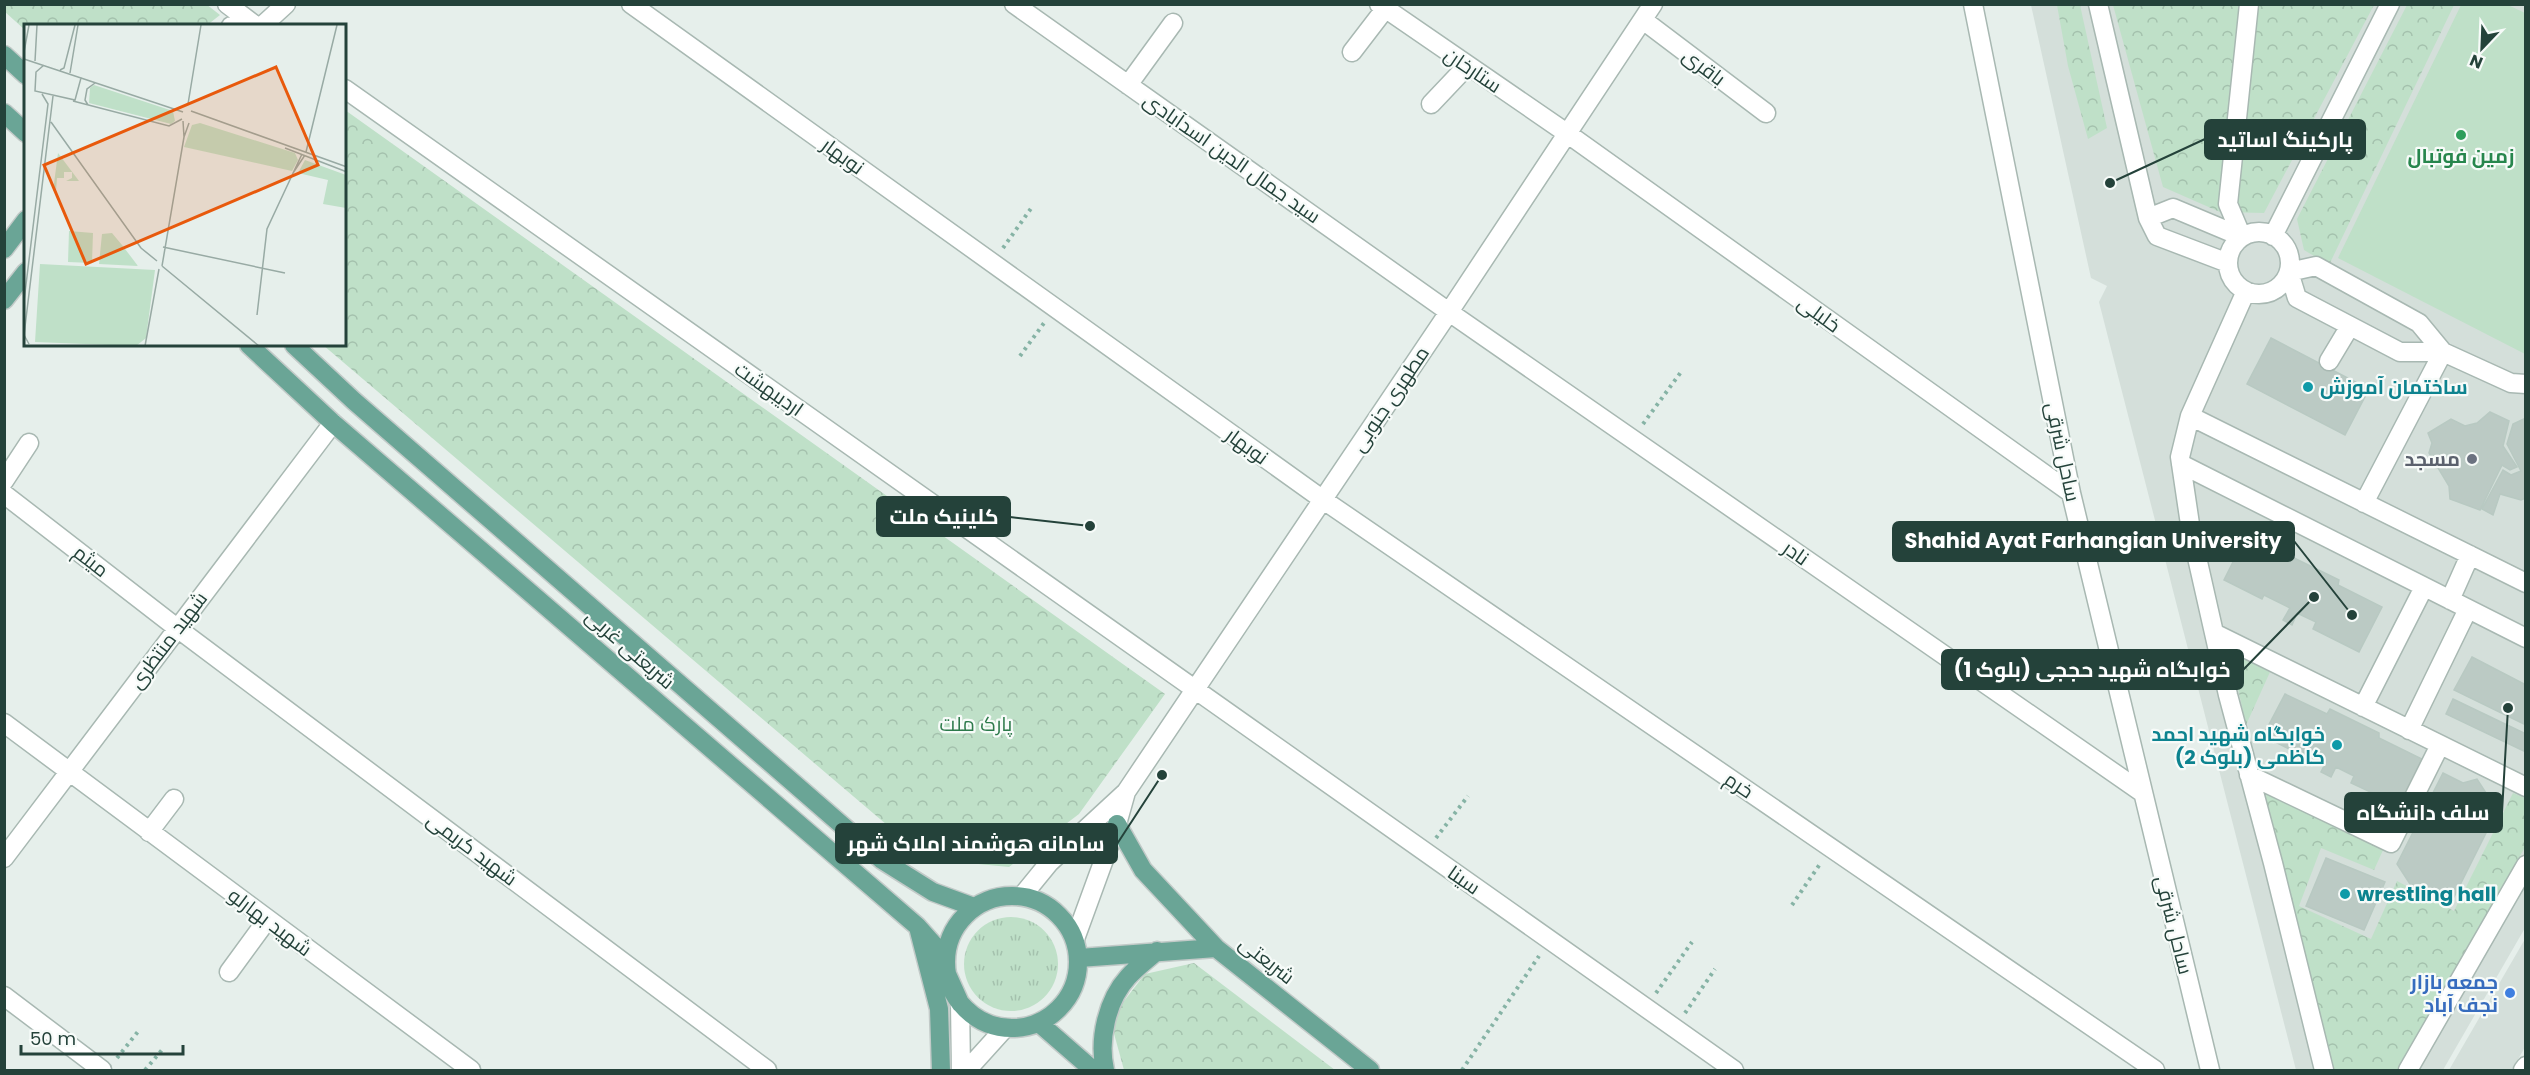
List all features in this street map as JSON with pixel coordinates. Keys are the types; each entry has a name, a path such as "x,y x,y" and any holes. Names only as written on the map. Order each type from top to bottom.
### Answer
{"main road":[{"path":"4,55 24,73"},
{"path":"4,113 24,131"},
{"path":"4,249 24,223"},
{"path":"4,300 24,275"},
{"name":"شریعتی غربی","path":"250,346 333,423 917,926 934,945 960,1003"},
{"name":"شریعتی غربی","path":"295,346 354,401 882,860 933,892 974,907"},
{"path":"1117,824 1143,870 1216,948"},
{"path":"947,974 946,955 951,937 960,920 974,907 989,899 1022,896 1038,900 1065,921 1075,939 1079,958 1077,978 1069,997 1056,1012 1039,1023 1022,1028 1005,1028 972,1015 960,1003"},
{"path":"917,926 939,1009 940,1071"},
{"name":"شریعتی","path":"1079,958 1216,948 1370,1071"},
{"path":"1105,1071 1102,1056 1104,1031 1112,1005 1127,978 1156,951"},
{"path":"1039,1023 1093,1071"}],"street":[{"path":"227,4 253,24"},
{"path":"264,24 286,4"},
{"name":"نوبهار","path":"631,4 1322,499"},
{"name":"سید جمال الدین اسدآبادی","path":"1014,4 1449,312"},
{"path":"1957,4 1975,12"},
{"path":"2098,4 2148,218 2157,236 2228,264"},
{"path":"2242,237 2228,204 2249,4"},
{"path":"2273,236 2390,4"},
{"path":"1352,52 1382,7"},
{"name":"ستارخان","path":"1382,7 1568,134"},
{"name":"باقری","path":"1648,12 1766,113"},
{"name":"مطهری جنوبی","path":"1126,792 1648,12"},
{"name":"ساحل شرقی","path":"1975,12 2071,493 2210,1071"},
{"path":"1128,85 1173,23"},
{"path":"1431,104 1467,66"},
{"name":"اردیبهشت","path":"346,90 1194,689"},
{"name":"خلیلی","path":"1568,134 2071,493"},
{"path":"2148,218 2173,208 2242,237"},
{"path":"2443,352 2419,323 2316,266 2289,272 2277,289 2267,293 2257,294 2246,291 2233,280 2228,264 2230,253 2242,237 2257,232 2273,236 2287,251 2289,272 2297,298 2400,351 2443,352 2511,383 2526,384"},
{"path":"2246,291 2190,416 2180,458 2191,531 2214,633 2324,1071"},
{"name":"نادر","path":"1449,312 2143,793"},
{"path":"2330,362 2350,326"},
{"path":"2364,503 2443,352"},
{"path":"2190,416 2526,583"},
{"name":"شهید منتظری","path":"4,858 333,423"},
{"path":"4,481 29,443"},
{"path":"2181,464 2526,638"},
{"name":"میثم","path":"4,494 177,628"},
{"name":"خرم","path":"1322,499 2155,1071"},
{"path":"2450,600 2470,555"},
{"path":"2363,707 2424,587"},
{"path":"2409,730 2468,609"},
{"name":"شهید کریمی","path":"177,628 766,1071"},
{"path":"2214,633 2526,787"},
{"name":"سینا","path":"1194,689 1734,1071"},
{"name":"شهید بهارلو","path":"4,723 471,1071"},
{"path":"2249,775 2391,843 2440,745"},
{"path":"1075,939 1117,824 1126,792"},
{"path":"1022,896 1049,863 1126,792"},
{"path":"149,832 174,799"},
{"path":"2408,1071 2526,865"},
{"path":"229,972 267,920"},
{"path":"4,996 108,1066"},
{"path":"960,1003 961,1071"},
{"path":"967,1071 1005,1028"},
{"path":"2523,1071 2526,1066"}],"path":[{"path":"992,263 1032,207"},
{"path":"1020,356 1055,308"},
{"path":"1632,439 1681,372"},
{"path":"1425,853 1468,796"},
{"path":"1792,905 1831,848"},
{"path":"1462,1071 1549,940"},
{"path":"1646,1008 1692,942"},
{"path":"1674,1029 1714,969"},
{"path":"108,1066 140,1029"},
{"path":"145,1071 162,1050"}],"shaded area":[{"path":"2031,5 2525,5 2525,928 2443,1070 2296,1070 2099,302 2107,286 2091,278"},
{"name":"جمعه بازار نجف آباد","path":"2525,939 2525,1047 2512,1070 2449,1070"}],"green space":[{"path":"5,4 206,4 220,15 209,24 24,24 24,29 4,11"},
{"path":"2057,5 2080,5 2107,128 2088,139 2068,66"},
{"path":"2113,5 2374,5 2264,213 2220,212 2163,187"},
{"path":"2407,5 2454,5 2329,265 2304,250 2297,219"},
{"name":"زمین فوتبال","path":"2461,5 2508,5 2525,13 2525,354 2338,258"},
{"name":"پارک ملت","path":"346,111 1165,694 1079,814 1009,867 927,859 324,346 346,346"},
{"path":"2230,652 2270,672 2246,725"},
{"path":"2264,792 2384,848 2374,870 2321,848 2299,906 2371,939 2397,881 2454,911 2513,793 2525,798 2525,847 2400,1070 2334,1070"},
{"path":"1011,917 1029,921 1044,931 1054,946 1058,964 1054,982 1044,997 1029,1007 1011,1011 993,1007 978,997 968,982 964,964 968,946 978,931 993,921"},
{"path":"1194,963 1335,1070 1124,1070 1110,1019 1145,974"}],"building":[{"name":"ساختمان آموزش","path":"2271,338 2369,389 2345,435 2247,384"},
{"name":"مسجد","path":"2490,412 2509,421 2503,446 2517,467 2510,470 2502,465 2480,510 2450,499 2449,486 2429,453 2432,443 2428,433 2451,419 2465,426 2477,423"},
{"path":"2526,418 2526,498 2521,500 2500,494 2493,515 2482,509 2503,470 2511,475 2521,471 2507,444 2513,424"},
{"path":"2244,540 2287,561 2290,556 2339,580 2338,585 2382,607 2359,652 2313,629 2316,622 2297,613 2292,625 2283,620 2290,608 2264,595 2262,599 2224,580"},
{"path":"2472,657 2526,685 2526,725 2454,690"},
{"name":"خوابگاه شهید احمد کاظمی (بلوک 2)","path":"2285,694 2327,714 2330,709 2379,733 2379,738 2422,759 2400,806 2351,783 2354,776 2336,767 2331,777 2321,772 2326,762 2305,752 2303,756 2263,736"},
{"path":"2453,699 2526,734 2526,752 2446,714"},
{"path":"2443,773 2463,783 2477,779 2486,793 2502,801 2454,897 2432,897 2425,891 2412,887 2397,864"},
{"name":"wrestling hall","path":"2326,858 2385,882 2364,930 2306,906"}],"place":[{"name":"زمین فوتبال","path":"2461,135"},
{"name":"پارکینگ اساتید","path":"2110,183"},
{"name":"ساختمان آموزش","path":"2308,387"},
{"name":"مسجد","path":"2472,459"},
{"name":"کلینیک ملت","path":"1090,526"},
{"name":"خوابگاه شهید حججی (بلوک 1)","path":"2314,597"},
{"name":"Shahid Ayat Farhangian University","path":"2352,615"},
{"name":"سلف دانشگاه","path":"2508,708"},
{"name":"خوابگاه شهید احمد کاظمی (بلوک 2)","path":"2337,745"},
{"name":"سامانه هوشمند املاک شهر","path":"1162,775"},
{"name":"wrestling hall","path":"2345,894"},
{"name":"جمعه بازار نجف آباد","path":"2510,993"}]}
